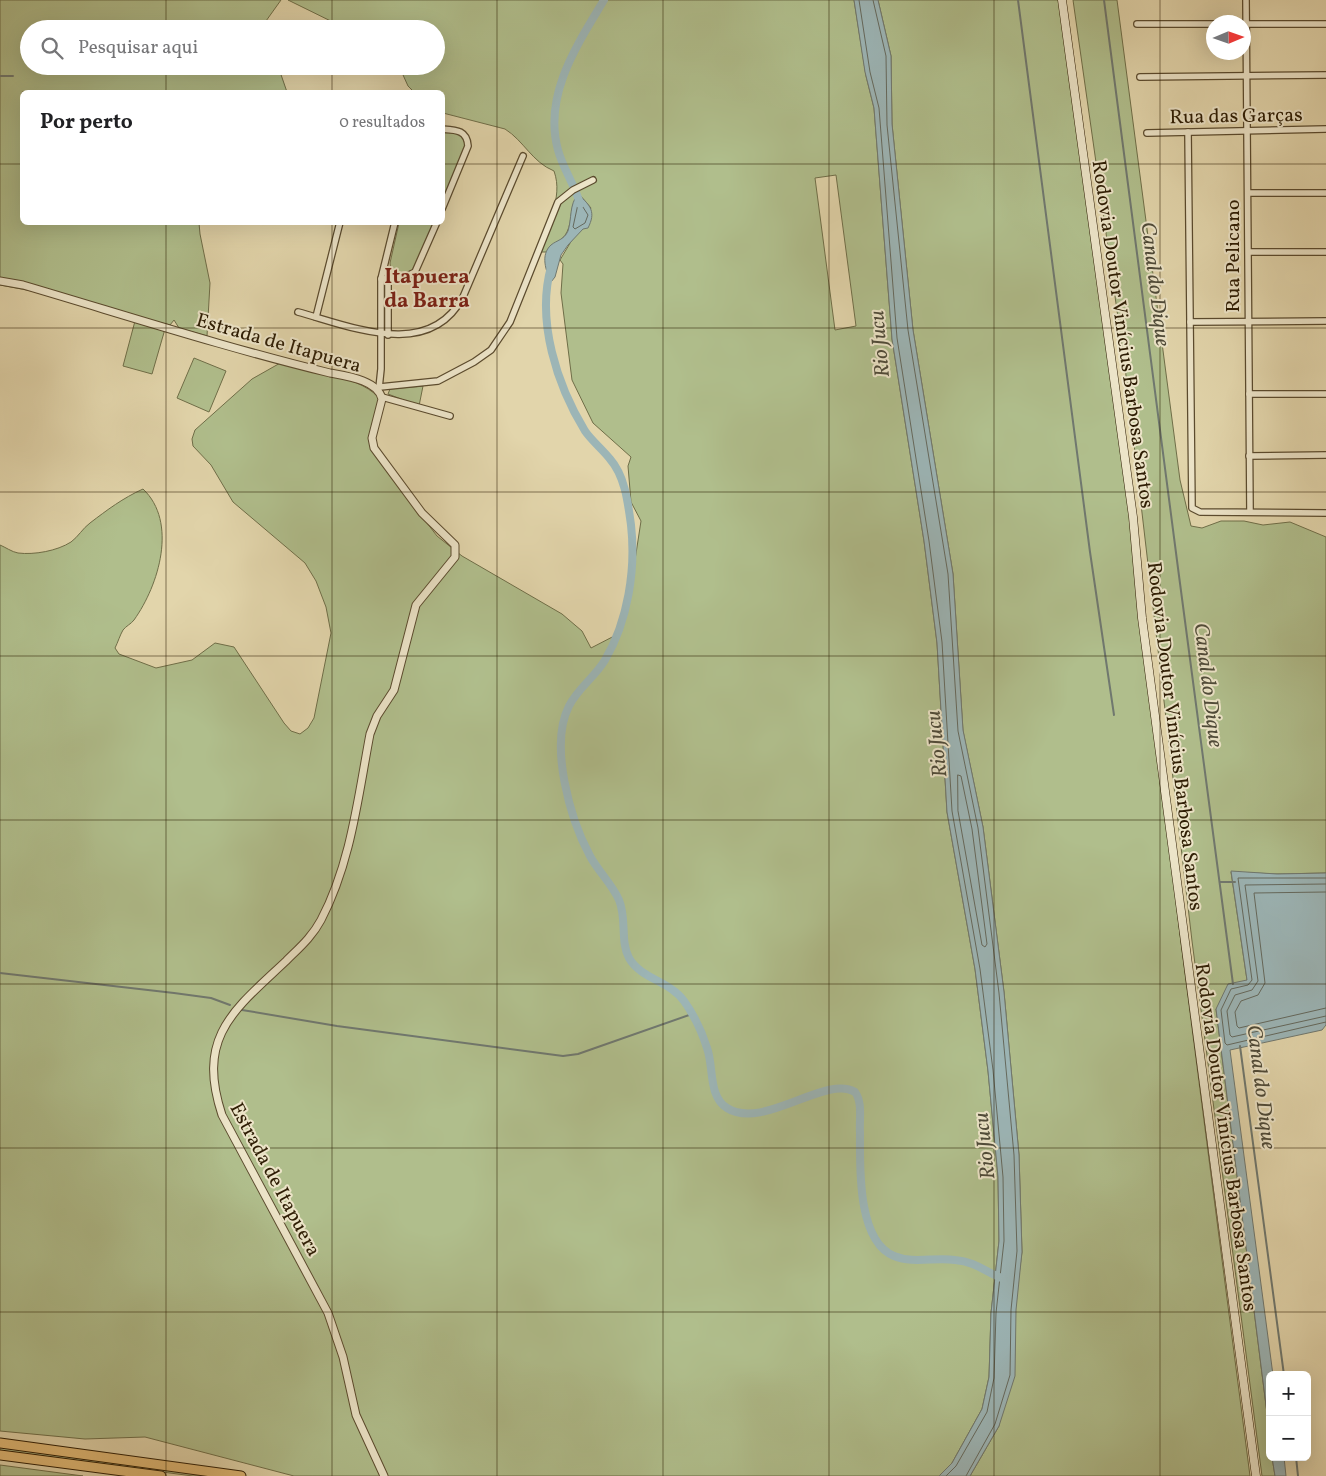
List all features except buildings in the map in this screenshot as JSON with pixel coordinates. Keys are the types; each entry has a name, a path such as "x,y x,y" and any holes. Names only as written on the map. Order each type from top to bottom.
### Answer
{"main road":[{"name":"Rodovia Doutor Vinícius Barbosa Santos","path":"1062,0 1133,517 1142,618 1256,1476"},
{"path":"0,1443 241,1476"},
{"path":"0,1455 161,1476"}],"street":[{"name":"Rua Pelicano","path":"1245,15 1246,0"},
{"path":"1137,24 1206,24"},
{"path":"1251,24 1326,24"},
{"name":"Rua Pelicano","path":"1246,60 1248,131 1250,512"},
{"path":"1140,76 1326,74"},
{"path":"445,129 461,132 466,136 468,146 445,202"},
{"name":"Rua das Garças","path":"1147,133 1326,130"},
{"path":"1188,132 1192,508 1200,512 1326,513"},
{"path":"298,312 388,336 407,334 431,327 444,320 457,307 522,156"},
{"path":"394,225 381,279 379,388 438,381 474,362 491,350 510,322 556,206 564,196 593,180"},
{"path":"1248,193 1326,193"},
{"path":"316,317 339,225"},
{"path":"381,279 403,278 415,272 436,225"},
{"path":"1249,252 1326,252"},
{"path":"388,278 388,336"},
{"name":"Estrada de Itapuera","path":"0,281 23,285 275,359 355,379 379,388 382,406 372,438 376,451 422,513 452,541 456,553 416,605 394,690 373,725 346,855 336,888 314,932 233,1012 220,1035 214,1074 216,1098 222,1115 286,1238 316,1289 334,1328 356,1414 384,1476"},
{"path":"1190,322 1326,321"},
{"path":"1249,394 1326,394"},
{"path":"382,397 450,416"},
{"path":"1249,456 1326,455"}],"green space":[{"path":"0,0 281,0 267,20 20,20 20,75 281,75 286,90 20,90 20,225 199,225 210,283 207,336 179,328 174,320 170,325 0,285"},
{"path":"288,0 854,0 866,76 874,108 892,339 924,541 937,643 947,812 975,969 988,1071 998,1177 999,1241 991,1313 989,1377 982,1409 952,1463 939,1476 294,1476 145,1437 85,1439 0,1431 0,545 16,552 24,553 45,552 59,548 71,542 87,525 109,509 143,489 154,503 160,518 161,554 157,572 143,606 134,620 123,630 115,648 119,654 156,668 192,660 215,643 234,647 284,723 291,731 300,734 308,728 314,718 331,633 326,607 316,581 305,563 233,502 211,465 193,446 192,439 195,430 252,379 282,362 350,380 374,393 381,401 372,449 437,536 462,556 562,614 582,631 591,648 620,633 627,612 641,521 631,502 628,466 631,457 593,423 572,380 561,293 563,264 560,260 591,208 579,194 572,208 569,227 565,235 547,252 535,252 555,202 557,181 554,171 534,157 518,139 505,129 445,114 445,90 412,90 403,75 445,75 445,20 329,20","holes":["836,175 856,326 835,330 815,178"]},
{"path":"878,0 1061,0 1113,368 1181,943 1250,1476 970,1476 999,1426 1022,1252 1019,1155 1004,992 983,827 963,731 953,574 913,330 892,124 891,56"},
{"path":"1073,0 1117,0 1180,480 1191,526 1202,528 1221,521 1244,521 1263,525 1290,522 1326,537 1326,873 1277,874 1231,872 1247,980 1216,1009 1266,1405 1266,1461 1273,1461 1275,1476 1262,1476 1192,941 1125,367"},
{"path":"445,133 459,135 466,144 445,198"},
{"path":"399,225 433,225 413,270 398,275 391,272 390,263"},
{"path":"135,321 165,329 152,374 123,366"},
{"path":"194,358 226,371 209,412 177,398"},
{"path":"423,386 419,406 388,394 390,389"},
{"path":"0,1447 219,1476 193,1476 0,1451"},
{"path":"0,1465 83,1476 0,1476"}],"water":[{"name":"Rio Jucu","path":"854,0 878,0 891,56 892,124 913,330 953,574 963,730 983,827 1004,992 1019,1155 1022,1252 1016,1310 1015,1376 999,1426 970,1476 939,1476 952,1463 982,1409 989,1377 991,1313 999,1241 998,1177 988,1071 975,969 947,812 937,643 924,541 892,339 874,108 865,72"},
{"path":"578,194 589,206 592,218 588,228 583,229 561,255 555,277 551,282 546,268 546,253 551,245 562,238 568,231 572,207"},
{"path":"1231,871 1277,874 1326,873 1326,1025 1322,1030 1230,1050 1272,1371 1266,1371 1266,1405 1216,1009 1228,984 1247,980"},
{"path":"1273,1461 1284,1461 1286,1476 1275,1476"}],"waterway":[{"path":"580,204 558,150 555,110 565,71 583,35 604,0"},
{"path":"1018,0 1090,552 1114,715"},
{"name":"Canal do Dique","path":"1104,0 1233,984"},
{"path":"0,76 13,76"},
{"path":"551,267 546,309 552,352 558,373 566,394 585,431 610,459 619,473 625,490 631,525 631,577 625,612 613,645 605,660 569,706 563,722 561,741 564,782 569,803 590,856 613,888 619,900 623,915 626,951 629,958 641,971 678,994 688,1006 707,1048 714,1089 721,1103 727,1108 742,1113 758,1113 828,1090 843,1088 855,1092 860,1106 860,1164 863,1201 873,1235 882,1248 894,1256 909,1260 947,1259 963,1261 1004,1279"},
{"path":"1220,882 1235,882"},
{"path":"0,973 211,998 230,1005"},
{"path":"242,1010 337,1026 563,1056 578,1054 692,1014"},
{"name":"Canal do Dique","path":"1240,1046 1283,1371"},
{"name":"Canal do Dique","path":"1296,1461 1298,1476"}],"district":[{"name":"Itapuera da Barra","path":"427,288"}]}
